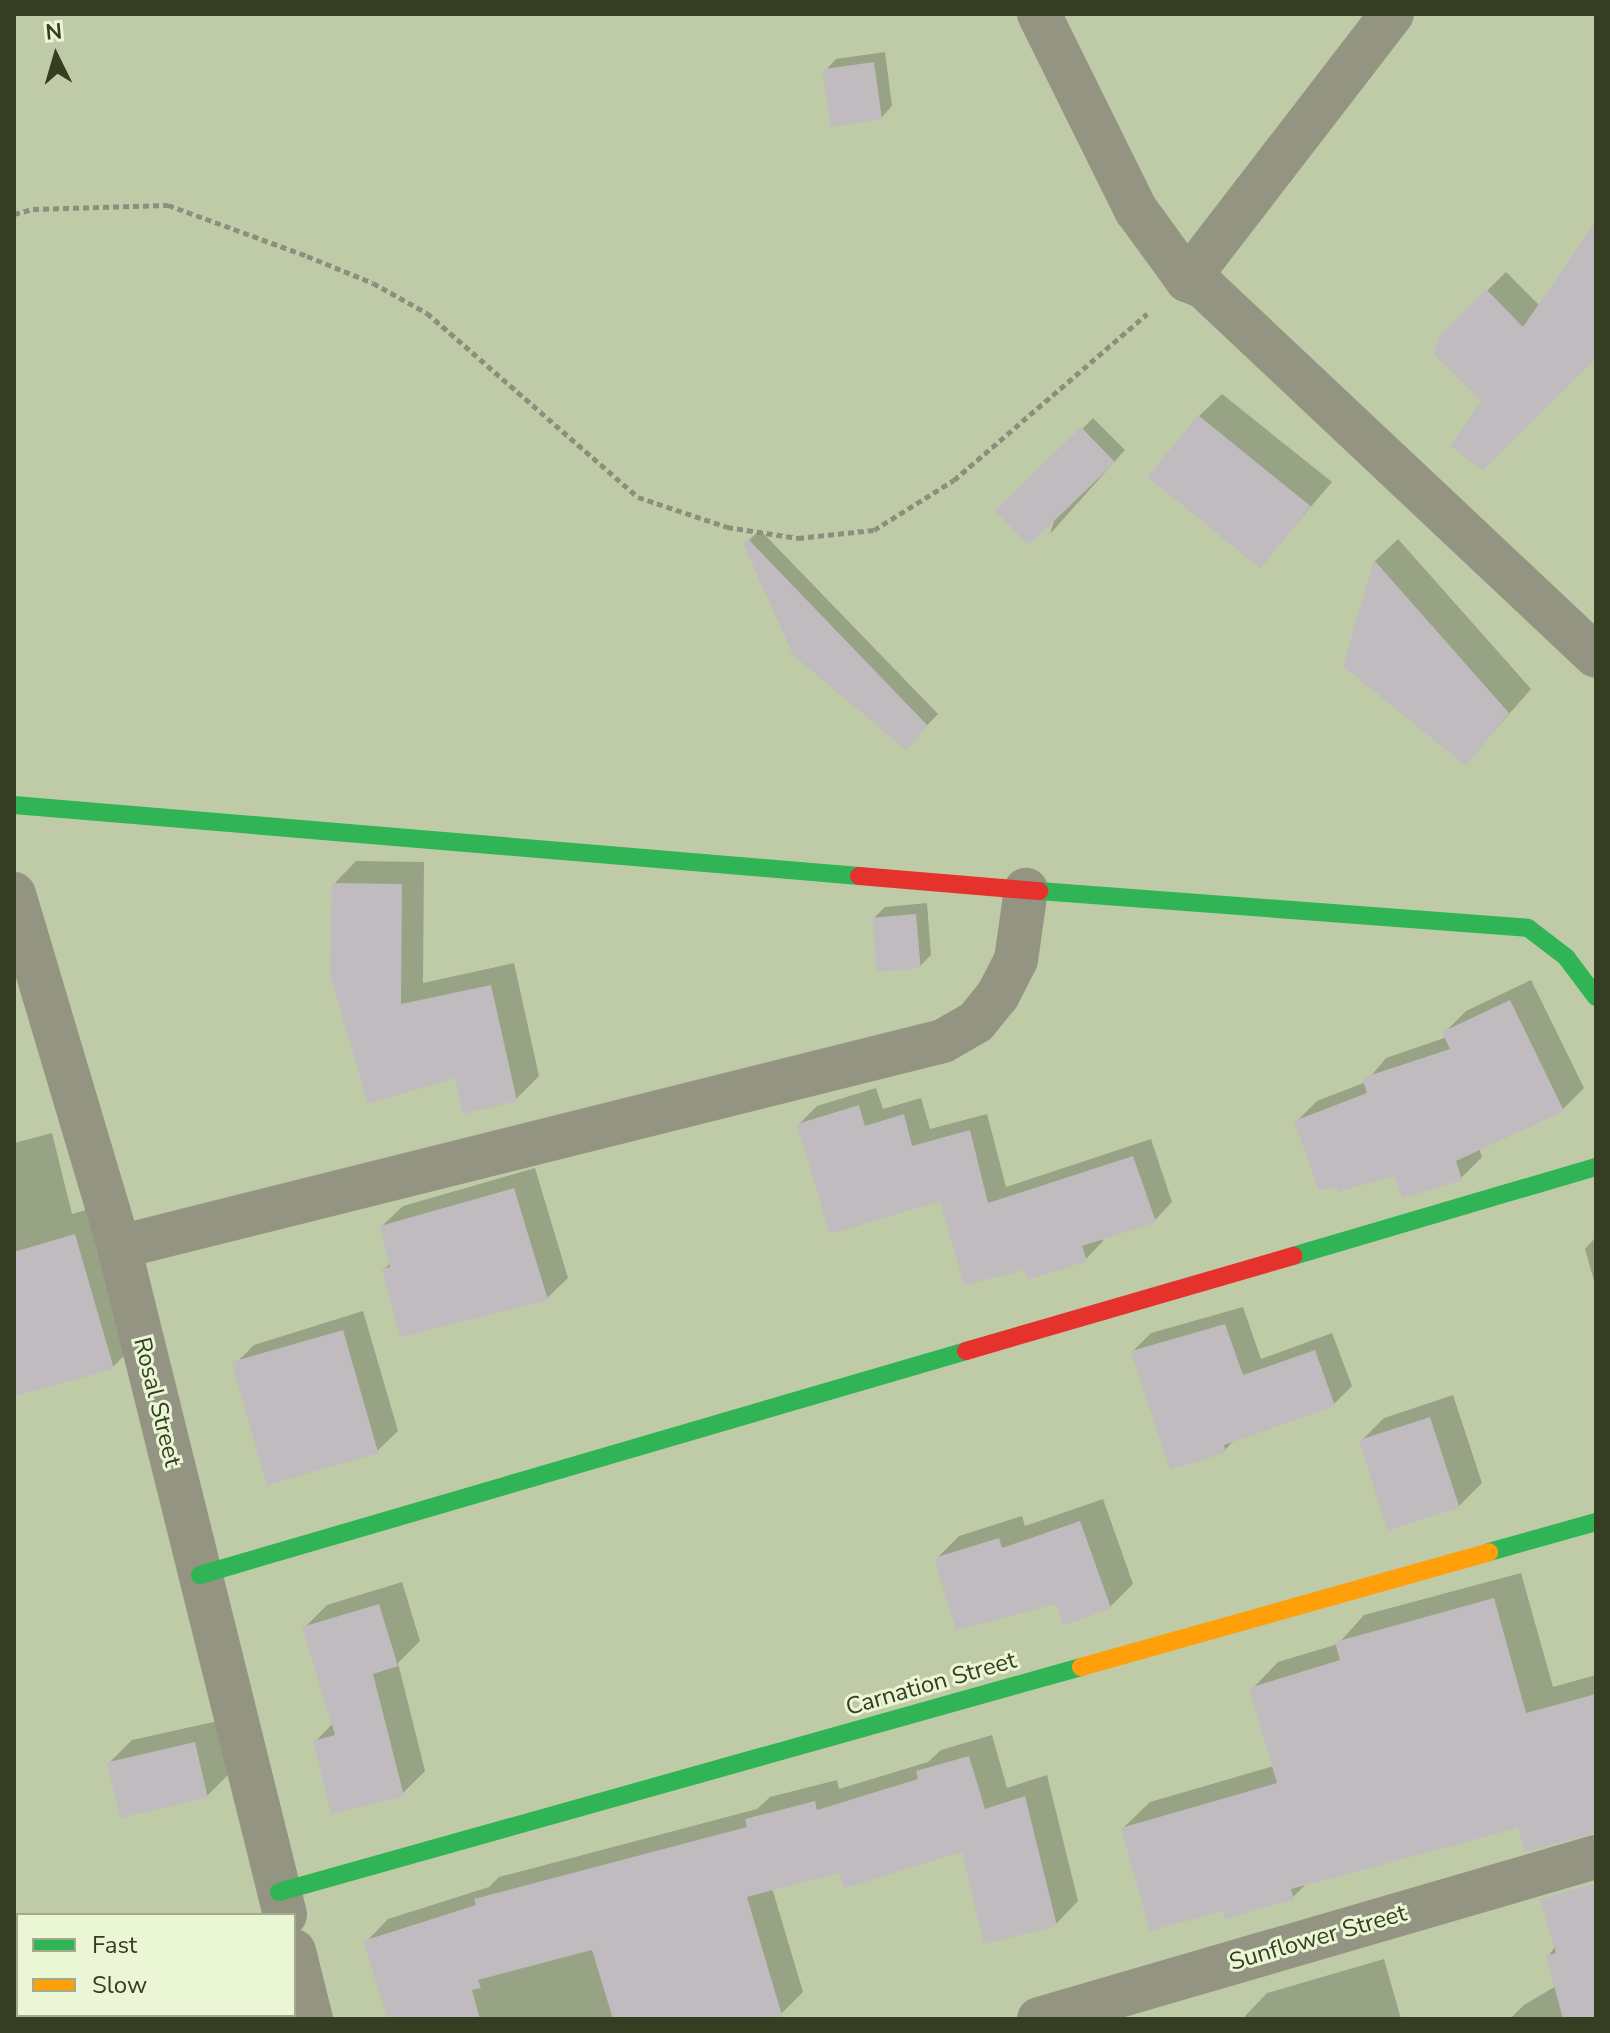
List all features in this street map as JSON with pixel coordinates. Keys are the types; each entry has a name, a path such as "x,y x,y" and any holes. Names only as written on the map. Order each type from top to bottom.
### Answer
{"street":[{"path":"1039,14 1136,210 1187,280 1204,287 1596,656"},
{"path":"1187,280 1392,14"},
{"path":"14,805 1026,890 1528,928 1566,957 1596,997"},
{"path":"119,1247 943,1041 976,1022 998,995 1016,960 1026,890"},
{"name":"Rosal Street","path":"14,894 119,1247 282,1903"},
{"path":"200,1575 1596,1167"},
{"name":"Carnation Street","path":"282,1903 1596,1522"},
{"name":"Sunflower Street","path":"1039,2019 1596,1857"},
{"path":"296,1959 311,2019"}],"path":[{"path":"14,214 33,209 168,205 320,261 373,283 427,313 638,497 727,527 798,538 874,530 954,480 1187,280"}],"building":[{"path":"874,62 882,119 831,127 823,69"},
{"path":"1596,221 1596,358 1483,470 1450,446 1482,401 1434,354 1440,335 1486,289 1523,327"},
{"path":"1198,415 1311,506 1260,568 1148,477"},
{"path":"1081,427 1115,462 1029,546 995,510"},
{"path":"748,539 928,726 906,750 793,655 743,543"},
{"path":"1374,560 1509,713 1466,766 1343,666"},
{"path":"332,883 402,884 401,1004 491,985 517,1101 463,1114 455,1078 368,1104 330,974"},
{"path":"916,914 921,968 877,972 872,918"},
{"path":"1510,1000 1564,1111 1456,1161 1462,1180 1402,1198 1394,1176 1338,1192 1336,1186 1319,1191 1294,1121 1367,1093 1362,1078 1450,1049 1442,1032"},
{"path":"859,1105 865,1126 904,1114 912,1146 970,1130 988,1203 1133,1156 1156,1222 1082,1246 1087,1261 1028,1280 1024,1270 964,1285 940,1201 830,1234 797,1124"},
{"path":"514,1188 548,1300 400,1337 382,1269 390,1267 380,1226"},
{"path":"75,1234 114,1369 14,1396 14,1252"},
{"path":"1225,1324 1243,1375 1315,1350 1335,1406 1224,1445 1226,1452 1170,1470 1131,1351"},
{"path":"343,1330 378,1453 267,1485 231,1362"},
{"path":"1430,1417 1459,1507 1388,1531 1359,1440"},
{"path":"1080,1521 1111,1608 1063,1626 1056,1604 956,1630 934,1558 999,1538 1002,1548"},
{"path":"1494,1598 1526,1713 1596,1694 1596,1833 1525,1852 1518,1828 1291,1889 1294,1899 1225,1919 1223,1911 1150,1931 1121,1828 1277,1783 1249,1688 1340,1660 1335,1642"},
{"path":"379,1604 398,1666 373,1674 404,1796 331,1814 313,1741 335,1735 302,1627"},
{"path":"195,1742 208,1798 120,1818 107,1762"},
{"path":"969,1756 985,1809 1025,1796 1057,1926 984,1944 962,1852 844,1888 839,1873 747,1897 783,2019 613,2019 592,1950 478,1980 481,1988 472,1990 480,2019 388,2019 363,1941 476,1905 474,1899 747,1827 745,1819 815,1801 817,1810 918,1779 916,1771"},
{"path":"1596,1883 1596,2019 1563,2019 1546,1956 1556,1953 1540,1899"}],"traffic: fast":[{"path":"14,805 859,876"},
{"path":"1039,891 1528,928 1566,957 1596,997"},
{"path":"1293,1256 1596,1167"},
{"path":"200,1575 966,1351"},
{"path":"1489,1552 1596,1522"},
{"path":"279,1892 1081,1667"}],"traffic: slow":[{"path":"1081,1667 1489,1552"}],"traffic: jam":[{"path":"859,876 1039,891"},
{"path":"966,1351 1293,1256"}]}
